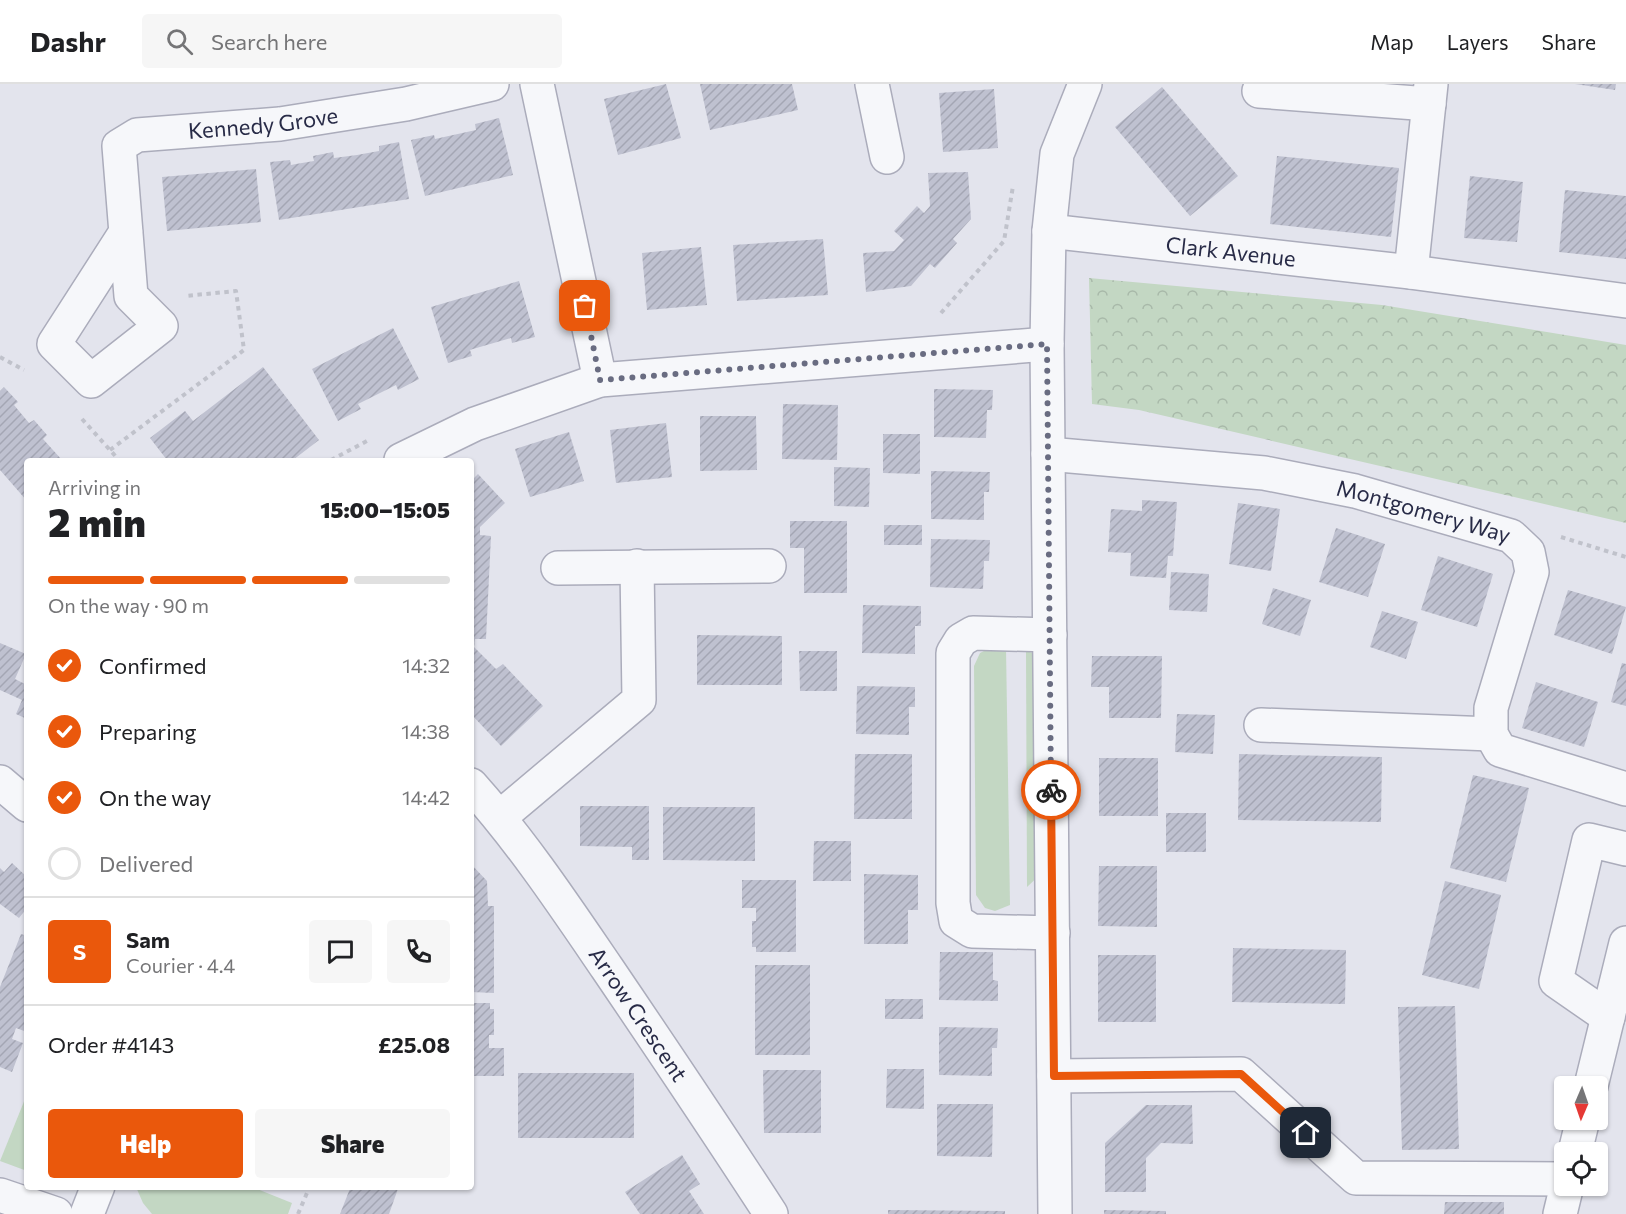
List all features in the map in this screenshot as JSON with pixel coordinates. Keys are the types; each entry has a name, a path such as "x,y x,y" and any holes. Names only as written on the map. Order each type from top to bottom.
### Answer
{"street":[{"name":"Kennedy Grove","path":"161,326 131,296 119,146 137,135 280,124 406,104 492,84"},
{"path":"537,84 600,380"},
{"path":"873,84 887,157"},
{"path":"1055,1214 1047,344 1049,231 1057,154 1085,84"},
{"path":"1258,91 1430,94 1411,272"},
{"name":"Clark Avenue","path":"1049,231 1411,272 1626,301"},
{"path":"126,232 54,344 92,381 161,326"},
{"path":"405,458 475,424 600,380 1047,344"},
{"name":"Montgomery Way","path":"1048,454 1264,473 1355,491 1511,536 1528,552 1532,572 1491,708 1491,734"},
{"path":"500,818 639,700 637,566"},
{"path":"558,568 769,566"},
{"path":"1050,635 973,633 961,640 953,652 953,903 956,921 972,931 1053,933"},
{"path":"1261,725 1491,734 1500,750 1626,789"},
{"path":"0,782 24,802"},
{"name":"Arrow Crescent","path":"474,788 500,818 568,911 771,1214"},
{"path":"1608,1017 1556,981 1589,840 1626,849"},
{"path":"1593,1076 1626,943"},
{"path":"1054,1076 1241,1074 1356,1178 1554,1179"},
{"path":"87,1214 96,1190"},
{"path":"0,1195 56,1214"},
{"path":"1560,1214 1564,1196"}],"path":[{"path":"939,316 1004,242 1013,185"},
{"path":"110,450 244,350 236,291 176,297 161,326"},
{"path":"335,458 344,451 375,437"},
{"path":"1511,536 1544,531 1626,557"},
{"path":"298,1214 308,1190"}],"green space":[{"path":"1089,278 1382,305 1626,345 1626,523 1139,410 1092,404"},
{"path":"992,647 1006,647 1010,905 995,911 985,908 976,895 974,666 980,653"},
{"path":"1026,651 1033,653 1040,680 1043,872 1027,887"},
{"path":"24,1101 24,1170 0,1161"},
{"path":"137,1190 260,1190 292,1203 288,1214 152,1214 143,1203"}],"building":[{"path":"666,84 681,138 618,155 604,99"},
{"path":"700,84 792,84 798,110 710,130"},
{"path":"1575,84 1616,84 1615,90"},
{"path":"1162,87 1238,176 1190,216 1115,127"},
{"path":"994,89 998,148 943,152 939,93"},
{"path":"499,118 513,175 425,196 411,140 434,135 435,139 476,130 475,124"},
{"path":"399,142 409,199 279,220 270,162 290,160 291,165 314,161 313,156 333,152 334,158 357,155 379,151 379,146"},
{"path":"1277,156 1399,168 1391,237 1270,224"},
{"path":"256,169 261,222 167,231 162,177"},
{"path":"968,172 971,219 953,239 957,243 935,268 930,264 911,286 866,292 863,253 894,251 904,240 894,231 917,206 924,213 930,206 928,173"},
{"path":"1470,176 1523,182 1517,242 1464,238"},
{"path":"1565,190 1626,196 1626,259 1559,252"},
{"path":"823,239 828,295 737,301 733,245"},
{"path":"701,247 707,305 647,310 642,253"},
{"path":"519,281 535,337 512,343 511,338 473,349 470,350 472,356 448,363 431,307"},
{"path":"393,328 419,379 398,390 396,385 358,404 361,409 338,421 312,369"},
{"path":"263,367 319,440 296,458 165,458 150,438 185,411 193,421"},
{"path":"4,387 18,402 14,405 29,423 34,420 47,435 43,439 60,458 24,458 24,498 0,470 0,391"},
{"path":"934,389 993,390 992,410 987,410 986,438 934,437"},
{"path":"783,404 838,405 837,460 782,459"},
{"path":"700,416 756,416 757,470 700,471"},
{"path":"666,423 672,477 616,483 610,430"},
{"path":"569,432 584,481 530,497 515,449"},
{"path":"883,434 920,434 920,474 883,473"},
{"path":"834,467 870,468 869,507 834,506"},
{"path":"931,471 990,472 989,492 984,492 984,520 931,519"},
{"path":"478,474 505,503 480,527 480,535 491,536 486,639 475,639 474,647 474,478"},
{"path":"1142,500 1177,502 1173,556 1168,556 1166,578 1130,576 1131,553 1108,552 1111,509 1142,511"},
{"path":"1238,503 1280,509 1271,571 1229,564"},
{"path":"790,521 847,521 847,593 804,593 804,548 790,548"},
{"path":"884,525 922,525 922,545 884,545"},
{"path":"1336,528 1385,544 1368,597 1319,582"},
{"path":"931,539 990,540 989,561 984,561 983,589 930,587"},
{"path":"1438,556 1493,574 1477,627 1421,610"},
{"path":"1171,572 1209,574 1207,612 1169,610"},
{"path":"1273,588 1311,600 1300,636 1262,624"},
{"path":"1568,590 1626,607 1612,654 1554,635"},
{"path":"863,605 921,606 921,626 915,626 915,654 862,653"},
{"path":"1382,611 1418,622 1406,659 1370,647"},
{"path":"697,635 782,636 782,685 697,685"},
{"path":"0,643 24,653 15,679 24,684 24,718 16,714 22,700 0,690"},
{"path":"474,647 496,669 503,664 543,706 501,746 474,717"},
{"path":"799,651 837,651 837,691 800,691"},
{"path":"1092,656 1162,656 1161,718 1109,718 1109,687 1091,687"},
{"path":"1622,663 1626,664 1626,706 1611,702"},
{"path":"1536,682 1598,702 1584,747 1522,728"},
{"path":"857,686 915,687 915,707 909,707 909,735 856,734"},
{"path":"1177,714 1215,715 1213,754 1175,752"},
{"path":"855,754 912,754 912,819 854,819"},
{"path":"1239,754 1382,757 1381,822 1238,820"},
{"path":"1099,758 1158,758 1158,816 1099,816"},
{"path":"1473,775 1529,788 1506,882 1450,868"},
{"path":"580,806 649,806 649,860 632,860 632,847 580,846"},
{"path":"663,807 755,807 755,861 663,860"},
{"path":"1166,813 1206,813 1206,852 1166,852"},
{"path":"814,841 851,841 851,881 813,881"},
{"path":"12,863 24,874 24,912 19,918 0,904 0,868 4,872"},
{"path":"1099,866 1157,866 1157,927 1098,926"},
{"path":"474,867 487,881 488,906 494,906 494,993 474,992"},
{"path":"864,874 918,875 918,910 908,910 908,944 864,944"},
{"path":"742,880 796,880 796,952 756,952 756,947 752,947 752,921 756,921 756,908 742,908"},
{"path":"1445,881 1501,895 1479,989 1422,975"},
{"path":"21,934 24,935 24,1031 16,1028 12,1039 23,1043 12,1072 0,1067 0,987"},
{"path":"1233,948 1346,950 1345,1004 1232,1002"},
{"path":"940,952 993,952 993,980 998,981 998,1001 939,1000"},
{"path":"1098,955 1156,955 1156,1022 1098,1022"},
{"path":"755,965 810,965 810,1055 755,1055"},
{"path":"885,999 923,999 923,1019 885,1019"},
{"path":"474,1003 490,1003 490,1009 494,1009 494,1035 489,1035 489,1048 504,1048 504,1076 474,1076"},
{"path":"1455,1006 1459,1149 1402,1150 1398,1007"},
{"path":"939,1027 998,1028 997,1048 992,1048 992,1076 939,1075"},
{"path":"887,1069 924,1069 924,1109 886,1108"},
{"path":"763,1070 821,1070 821,1133 764,1133"},
{"path":"518,1073 634,1073 634,1138 518,1138"},
{"path":"937,1104 993,1104 992,1157 937,1156"},
{"path":"1146,1105 1192,1105 1193,1144 1161,1143 1146,1158 1146,1192 1105,1192 1105,1143"},
{"path":"682,1155 700,1184 689,1191 704,1214 640,1214 625,1192"},
{"path":"349,1190 398,1190 389,1214 340,1214"},
{"path":"1445,1202 1504,1202 1504,1214 1444,1214"},
{"path":"888,1210 1005,1211 1005,1214 888,1214"},
{"path":"1104,1210 1166,1211 1166,1214 1104,1214"}],"way so far":[{"path":"585,306 600,380 1047,344 1051,790"}],"route":[{"path":"1051,790 1054,1076 1241,1074 1306,1133"}]}
